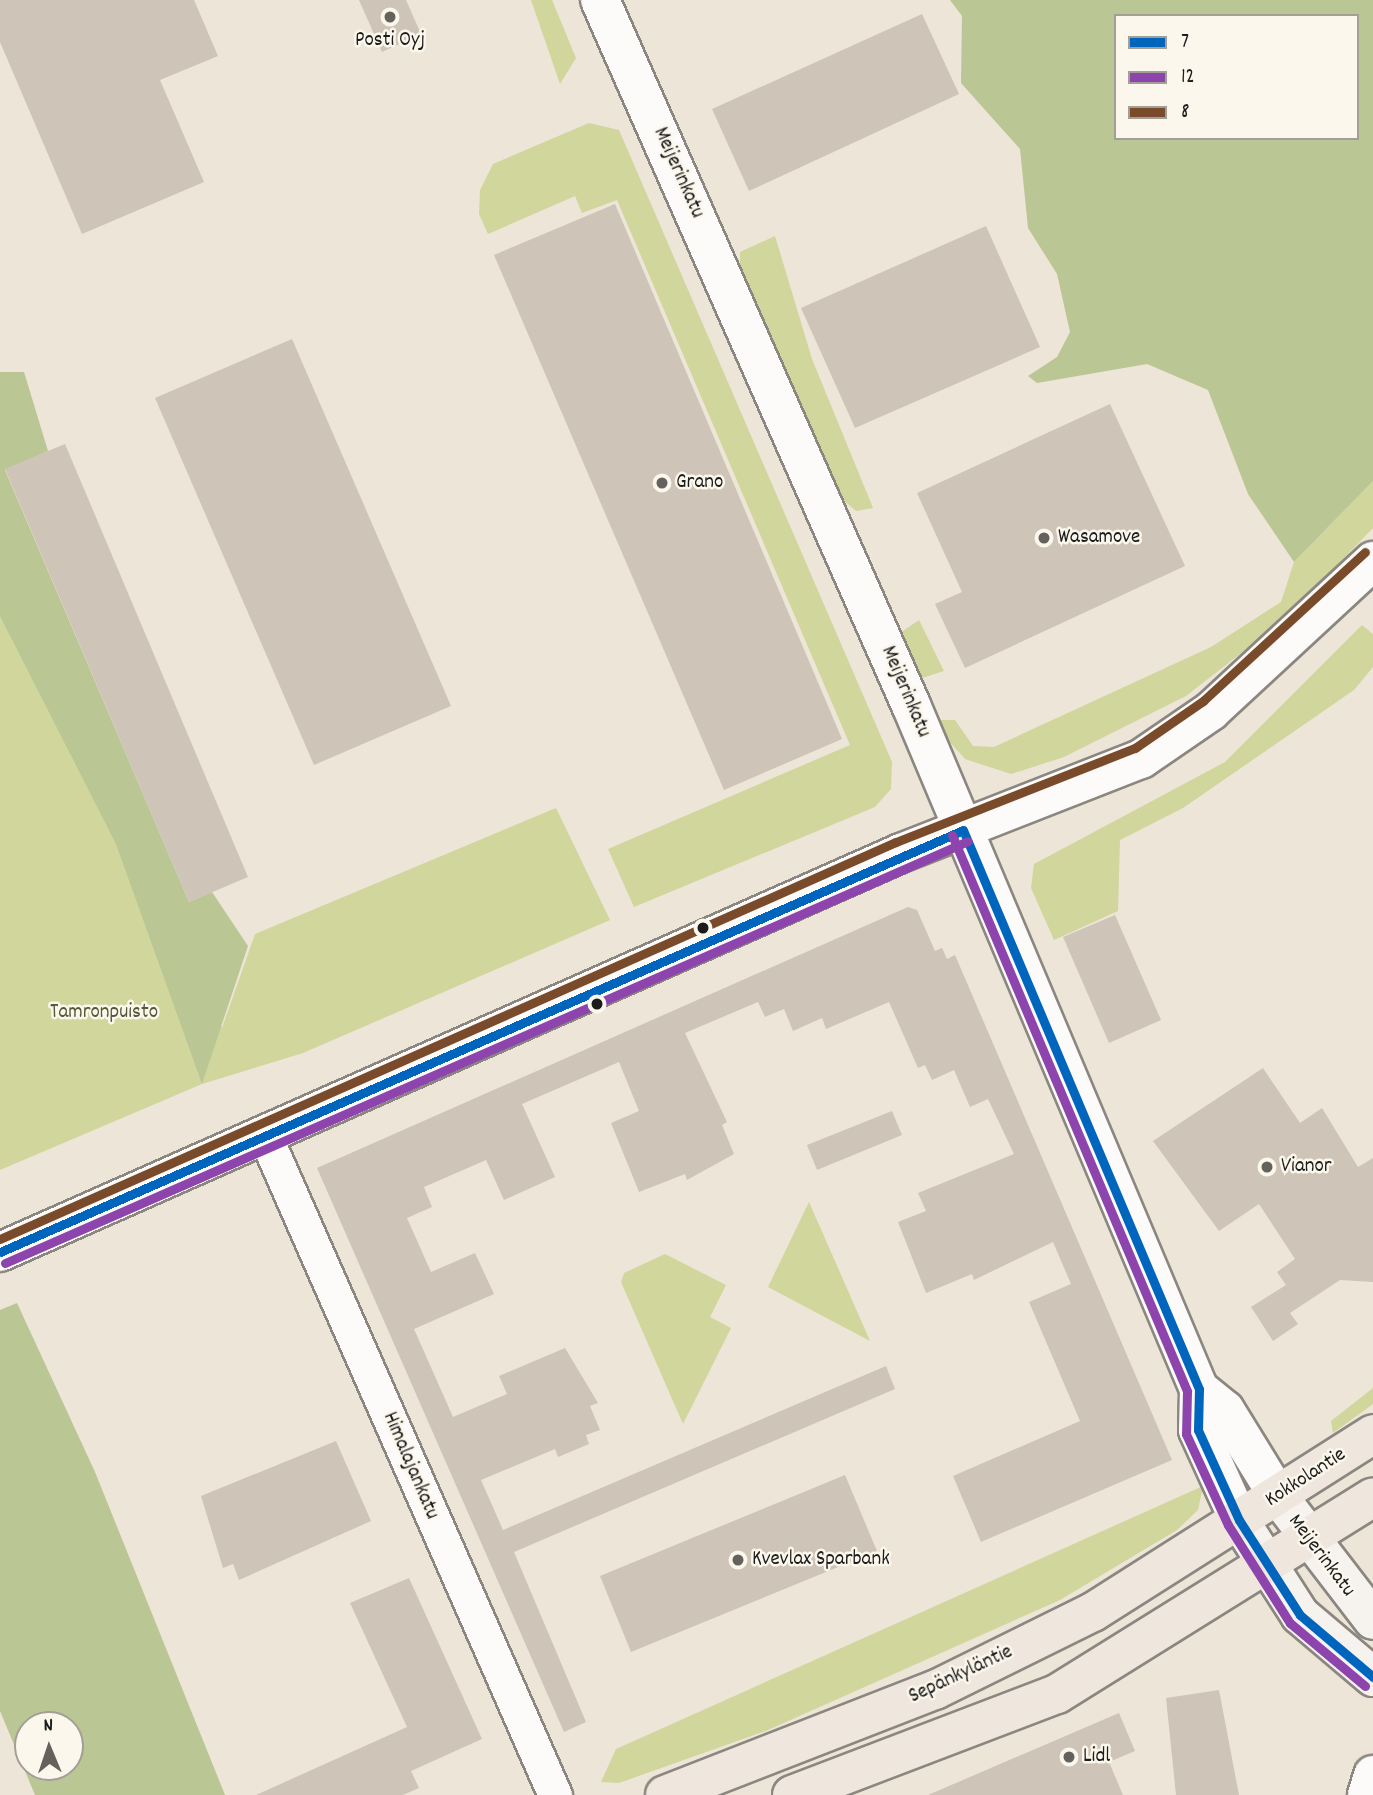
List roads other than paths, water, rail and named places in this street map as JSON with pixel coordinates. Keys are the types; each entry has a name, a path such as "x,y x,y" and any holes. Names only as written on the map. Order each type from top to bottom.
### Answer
{"main road":[{"name":"Kokkolantie","path":"1239,1520 1373,1434"},
{"name":"Meijerinkatu","path":"1278,1496 1307,1540 1373,1619"},
{"path":"792,1795 1057,1694 1266,1567 1373,1497"},
{"name":"Meijerinkatu","path":"1239,1520 1266,1567 1300,1615 1373,1677"},
{"name":"Sepänkyläntie","path":"665,1795 934,1690 1093,1612 1239,1520"}],"street":[{"name":"Meijerinkatu","path":"600,0 963,830 1199,1389 1198,1430 1239,1520"},
{"path":"0,1252 266,1138 963,830 1077,788 1180,736 1373,561"},
{"name":"Himalajankatu","path":"266,1138 555,1795"},
{"name":"Meijerinkatu","path":"1199,1389 1225,1410 1278,1496"},
{"path":"1367,1795 1373,1775"}],"place":[{"name":"Posti Oyj","path":"390,17"},
{"name":"Grano","path":"662,483"},
{"name":"Wasamove","path":"1044,538"},
{"name":"Vianor","path":"1267,1167"},
{"name":"Kvevlax Sparbank","path":"738,1560"},
{"name":"Lidl","path":"1069,1757"}],"park label":[{"name":"Tamronpuisto","path":"104,1013"}]}
